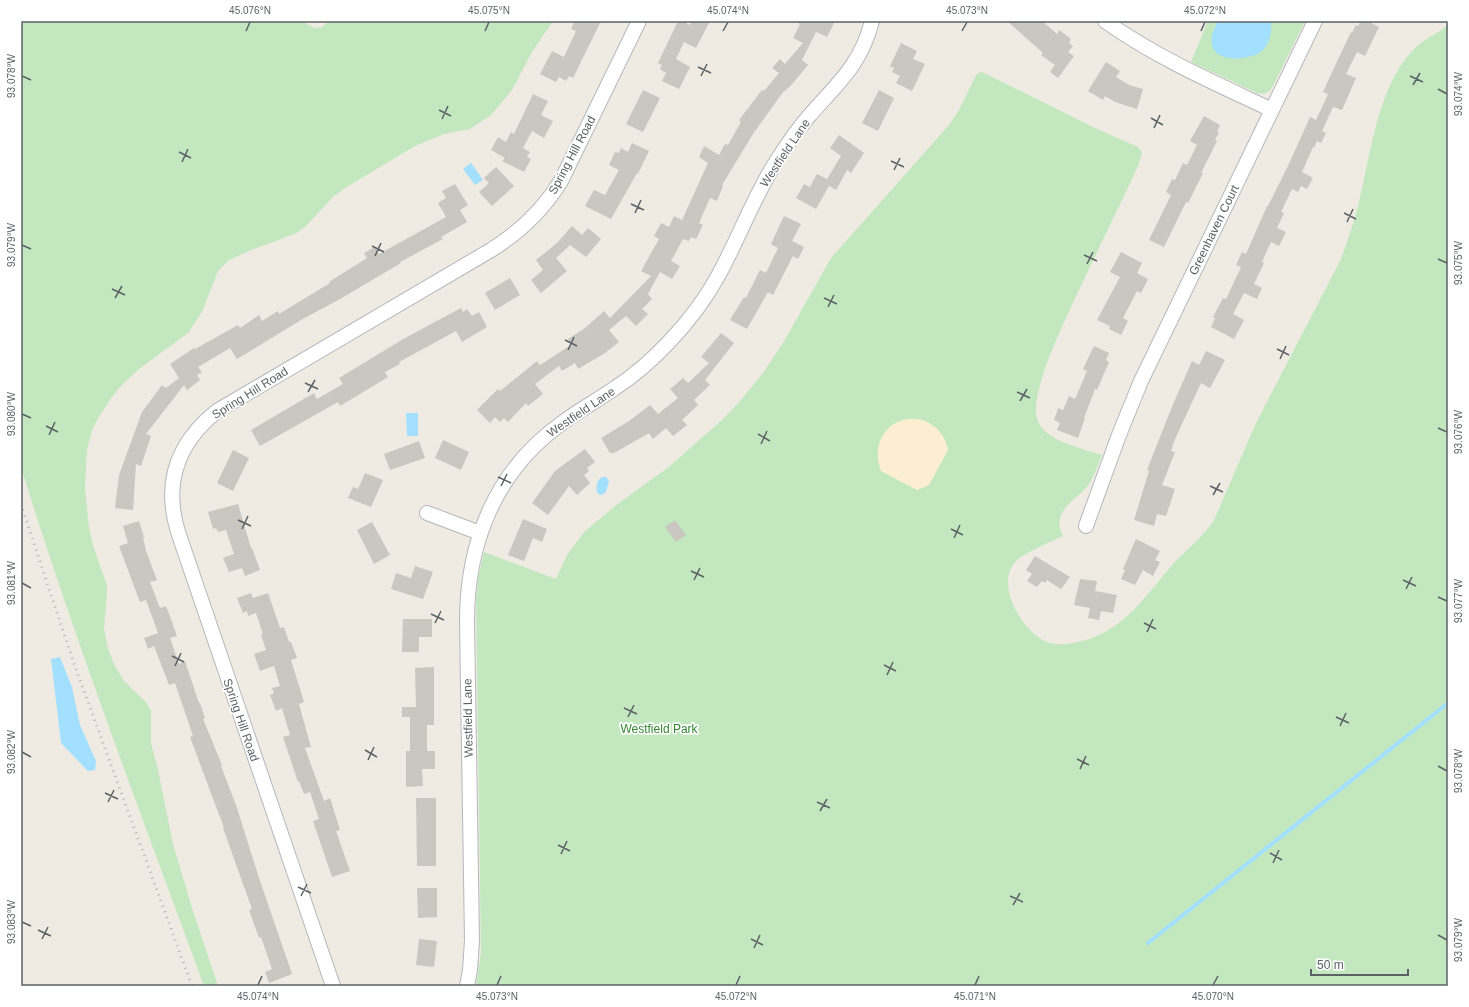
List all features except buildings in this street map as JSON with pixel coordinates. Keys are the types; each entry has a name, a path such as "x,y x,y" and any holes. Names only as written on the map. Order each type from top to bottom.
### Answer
{"street":[{"name":"Spring Hill Road","path":"333,986 178,532 172,508 176,468 194,433 217,411 491,250 511,237 528,222 545,204 561,181 639,21"},
{"name":"Westfield Lane","path":"467,986 470,970 472,940 467,615 469,578 480,533 499,491 515,468 532,449 562,422 617,387 638,371 668,343 692,316 718,275 775,163 803,123 851,69 861,51 872,21"},
{"path":"1105,21 1130,39 1160,56 1272,110"},
{"name":"Greenhaven Court","path":"1086,526 1119,435 1141,381 1315,21"},
{"path":"427,514 480,533"}],"green space":[{"path":"21,21 303,21 310,26 319,28 328,21 553,21 532,52 512,90 491,115 470,129 444,134 415,146 345,188 333,197 305,227 297,233 229,260 218,271 202,312 188,333 139,369 120,387 111,398 92,430 87,450 85,489 89,528 93,545 107,586 104,628 108,649 114,664 124,681 146,702 151,711 151,743 173,844 192,908 218,986 204,986 86,663 21,467"},
{"path":"1208,21 1305,21 1273,86 1268,92 1262,94 1191,62"},
{"name":"Westfield Park","path":"1448,25 1448,986 476,986 481,953 476,599 478,579 484,552 556,579 567,555 585,531 619,503 670,466 724,418 763,373 783,343 831,258 949,125 959,110 975,77 978,73 982,72 1097,129 1138,147 1142,152 1138,166 1053,347 1038,393 1036,409 1037,418 1045,431 1051,436 1068,444 1102,455 1089,484 1062,512 1060,527 1063,536 1031,551 1015,562 1010,572 1008,583 1014,607 1021,618 1029,629 1038,637 1047,642 1068,644 1102,634 1125,618 1136,608 1173,564 1200,537 1214,520 1256,423 1340,261 1358,206 1376,124 1391,84 1401,66 1413,50"}],"sand":[{"path":"908,419 922,420 934,426 943,436 948,450 929,485 917,490 881,471 879,462 878,454 881,438 886,431 899,421"}],"water":[{"path":"1218,21 1271,21 1271,33 1269,40 1263,50 1252,56 1244,58 1229,58 1222,56 1216,53 1212,45 1212,34"},
{"path":"471,163 483,180 475,185 463,169"},
{"path":"406,413 418,413 418,436 407,436"},
{"path":"606,477 609,481 606,492 602,495 598,494 597,487 600,478"},
{"path":"60,657 72,687 80,725 96,761 95,770 88,771 61,743 51,659"}],"waterway":[{"path":"1148,943 1448,703"}],"railway":[{"path":"21,504 72,658 192,986"}]}
